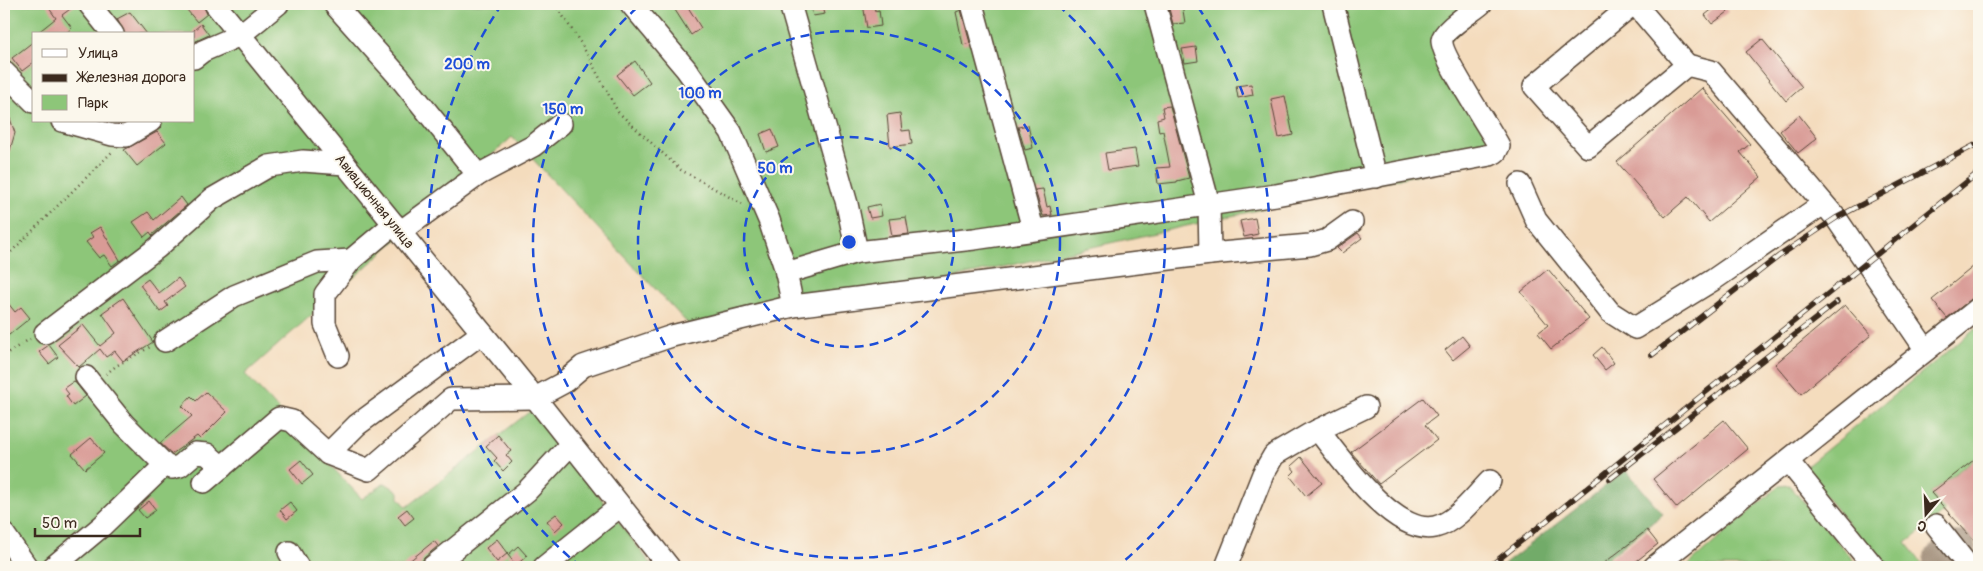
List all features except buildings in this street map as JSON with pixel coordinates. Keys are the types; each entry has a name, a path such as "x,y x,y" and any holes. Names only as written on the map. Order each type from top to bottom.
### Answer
{"street":[{"path":"88,4 110,32"},
{"name":"Авиационная улица","path":"216,4 535,398 570,445 668,567"},
{"path":"195,57 203,51 240,34 278,4"},
{"path":"334,4 400,78 478,175"},
{"path":"631,4 686,69 731,132 769,220 786,273 793,306"},
{"path":"790,4 847,204 857,252"},
{"path":"972,4 1033,229"},
{"path":"1155,4 1209,204 1210,254"},
{"path":"1333,4 1376,177"},
{"path":"786,273 857,252 974,239 1209,204 1376,177 1496,152 1499,146 1451,65 1443,49 1442,40 1446,32 1481,4"},
{"path":"1687,65 1588,147 1534,86 1634,4 1687,65 1711,71 1836,218 1926,350"},
{"path":"4,72 32,100"},
{"path":"66,122 112,135 126,136 149,122"},
{"path":"338,356 325,324 325,294 351,260 478,175 533,146 561,124"},
{"path":"45,333 157,248 212,199 269,166 303,161 345,164"},
{"path":"1520,184 1536,220 1610,312 1635,328 1713,280 1824,204"},
{"path":"204,482 279,418 292,421 328,454 369,470 451,399 535,398 563,383 583,366 672,336 793,306 1210,254 1310,245 1327,240 1352,222"},
{"path":"165,341 234,296 317,262 351,260"},
{"path":"1654,567 1979,308"},
{"path":"328,454 357,425 482,333"},
{"path":"90,380 124,424 165,465 172,468 180,466 195,453 207,454 222,467"},
{"path":"1226,567 1263,474 1274,455 1318,430 1366,407"},
{"path":"1318,430 1374,499 1398,516 1423,528 1436,527 1456,516 1490,481"},
{"path":"432,567 475,535 527,491 570,445"},
{"path":"1788,461 1874,567"},
{"path":"53,567 102,526 165,465"},
{"path":"544,567 619,507"},
{"path":"1936,525 1969,567"},
{"path":"7,549 27,567"}],"path":[{"path":"554,4 582,45 618,112 681,170 769,220"},
{"path":"4,259 126,136"},
{"path":"4,355 30,339 45,333"},
{"path":"90,380 154,345 165,341"}],"green space":[{"path":"4,4 1492,4 1445,44 1496,157 850,301 691,327 512,137 245,374 362,499 385,483 399,492 399,498 407,507 533,409 653,567 4,567"},
{"path":"1979,326 1979,401 1977,404 1977,414 1979,418 1979,455 1931,493 1945,512 1906,543 1925,567 1884,567 1803,469"},
{"path":"1626,470 1663,514 1597,567 1501,567"},
{"path":"1789,485 1859,567 1686,567 1779,486"}],"taxiway":[{"path":"1942,561 1951,552 1957,550"}],"railway":[{"path":"1652,355 1779,256 1836,218 1979,143"},
{"path":"1489,567 1979,172"},
{"path":"1610,479 1837,302"}]}
